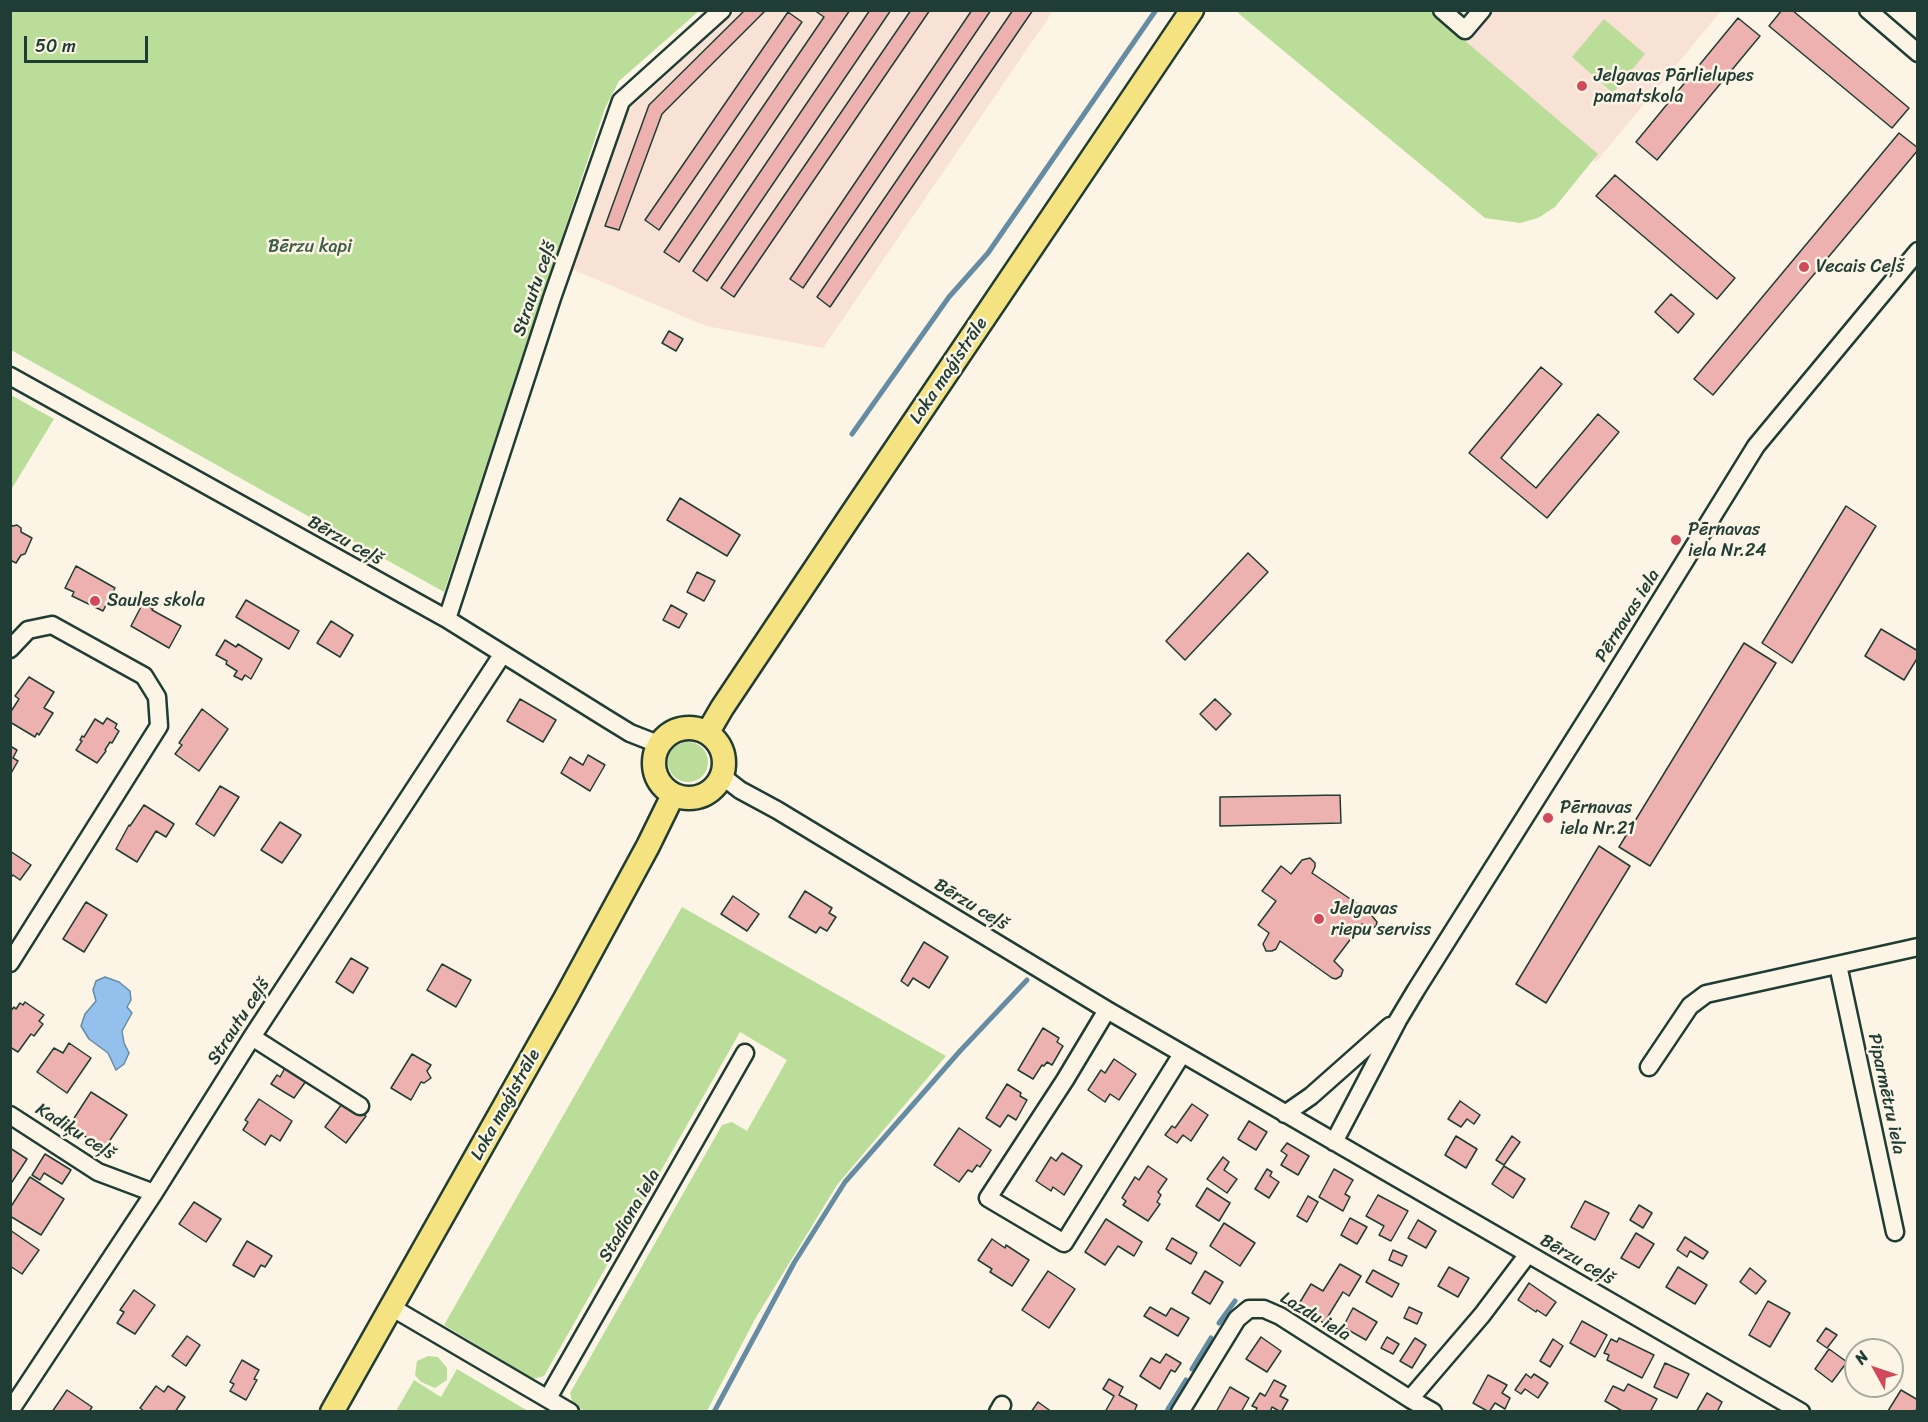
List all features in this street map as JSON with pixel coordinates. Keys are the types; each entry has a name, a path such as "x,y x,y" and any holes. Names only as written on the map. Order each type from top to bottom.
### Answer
{"main road":[{"name":"Loka maģistrāle","path":"708,732 851,515 1192,10"},
{"path":"686,727 708,732 717,740 722,751 724,764 722,776 716,786 696,798 673,795 663,788 653,767 658,744 665,735 686,727"},
{"name":"Loka maģistrāle","path":"332,1412 565,999 673,795"}],"street":[{"name":"Strautu ceļš","path":"447,619 552,298 621,101 722,10"},
{"path":"1442,10 1465,30 1482,10"},
{"path":"1868,10 1917,52"},
{"name":"Pērnavas iela","path":"1398,1020 1756,446 1917,251"},
{"name":"Bērzu ceļš","path":"10,376 447,619 613,723 630,733 658,744"},
{"path":"10,649 28,630 52,625 144,676 157,697 159,726 10,963"},
{"name":"Strautu ceļš","path":"10,1411 502,655"},
{"name":"Bērzu ceļš","path":"722,776 740,790 1107,1010 1801,1412"},
{"path":"1649,1067 1690,1006 1706,994 1917,947"},
{"name":"Piparmētru iela","path":"1838,965 1895,1232"},
{"path":"1107,1010 1065,1080 988,1198 1064,1243 1182,1054"},
{"path":"1285,1114 1311,1096 1398,1020"},
{"path":"1334,1142 1398,1020"},
{"path":"252,1036 360,1106"},
{"name":"Stadiona iela","path":"548,1398 746,1053"},
{"name":"Kadiķu ceļš","path":"10,1114 98,1172 154,1193"},
{"path":"1410,1399 1482,1315 1528,1254"},
{"path":"391,1308 570,1412"},
{"name":"Lazdu iela","path":"1180,1412 1237,1319 1249,1309 1264,1309 1280,1316 1433,1412"}],"shaded area":[{"path":"736,11 1053,11 823,348 706,326 572,269 629,109"},
{"name":"Jelgavas Pārlielupes pamatskola","path":"1416,11 1721,11 1596,162"}],"green space":[{"path":"1240,10 1430,11 1598,154 1555,207 1538,218 1520,223 1485,218 1238,13"},
{"name":"Bērzu kapi","path":"10,11 699,11 619,81 605,108 444,592 11,350"},
{"path":"1604,19 1645,54 1613,93 1572,57"},
{"path":"11,395 54,419 11,490"},
{"path":"688,742 702,748 708,762 702,776 688,782 674,776 668,762 674,748"},
{"path":"682,907 946,1056 837,1185 755,1319 707,1411 585,1411 573,1405 570,1393 722,1125 732,1122 747,1131 787,1060 740,1032 544,1376 533,1379 444,1325"},
{"path":"428,1356 438,1357 447,1368 447,1380 435,1388 421,1382 415,1375 417,1361"},
{"path":"457,1369 528,1411 396,1411 414,1380 441,1397"}],"water":[{"path":"105,977 119,982 130,991 131,1000 127,1007 132,1013 122,1031 129,1053 124,1064 116,1070 108,1053 89,1039 81,1026 85,1014 96,1001 93,990 96,981"}],"building":[{"path":"745,10 766,10 662,114 619,230 605,226 649,105"},
{"path":"814,10 850,10 679,262 664,252 824,17"},
{"path":"870,10 891,10 707,281 693,271"},
{"path":"911,10 930,10 734,297 721,288"},
{"path":"972,10 991,10 803,288 790,279"},
{"path":"1013,10 1033,10 830,307 817,297"},
{"path":"1782,10 1792,10 1909,108 1892,128 1769,26"},
{"path":"788,12 802,22 659,230 645,220"},
{"path":"1738,18 1760,36 1657,160 1636,142"},
{"path":"1899,133 1918,150 1713,395 1694,379"},
{"path":"1615,175 1735,278 1717,299 1596,196"},
{"path":"1671,294 1694,314 1678,333 1655,312"},
{"path":"669,331 683,339 676,351 662,343"},
{"path":"1541,367 1562,384 1501,458 1536,488 1598,414 1619,432 1547,518 1469,453"},
{"path":"680,498 740,535 727,556 667,520"},
{"path":"1846,506 1876,526 1792,663 1762,643"},
{"path":"10,524 17,525 21,528 21,532 32,538 25,554 21,555 16,563 10,560"},
{"path":"1248,553 1268,572 1185,660 1166,641"},
{"path":"76,566 115,588 103,611 72,596 74,592 65,588"},
{"path":"697,572 715,581 704,601 687,592"},
{"path":"246,600 299,631 289,649 236,617"},
{"path":"143,603 181,626 169,648 131,626"},
{"path":"671,605 687,614 679,628 663,620"},
{"path":"331,621 353,635 340,657 317,643"},
{"path":"1881,629 1918,651 1918,657 1904,680 1865,656"},
{"path":"225,640 236,647 238,644 262,659 251,679 245,675 242,680 234,676 237,671 226,664 227,661 216,655"},
{"path":"1744,643 1776,663 1650,866 1619,847"},
{"path":"29,677 54,692 44,708 53,713 39,735 37,733 35,737 10,722 10,713 19,699 15,696"},
{"path":"520,699 556,720 543,742 507,721"},
{"path":"1215,699 1231,714 1216,730 1200,714"},
{"path":"202,709 228,729 199,771 175,754 182,745 179,743"},
{"path":"107,718 117,724 115,728 119,731 97,763 76,750 82,741 80,740 82,736 84,737 95,719 103,724"},
{"path":"10,746 17,750 13,758 18,761 10,775"},
{"path":"588,755 605,765 590,791 561,773 570,757 583,765"},
{"path":"220,786 239,797 214,836 196,824"},
{"path":"1340,795 1341,823 1220,826 1220,797"},
{"path":"144,805 174,824 166,837 156,831 137,862 116,849 129,825"},
{"path":"280,822 301,835 282,863 261,850"},
{"path":"1599,846 1630,866 1546,1003 1516,984"},
{"path":"10,851 31,865 20,880 13,875 10,878"},
{"name":"Jelgavas riepu serviss","path":"1310,858 1315,863 1312,873 1368,911 1377,922 1376,926 1371,929 1362,924 1334,961 1343,970 1341,976 1336,979 1280,941 1276,949 1266,951 1263,944 1269,933 1258,925 1276,901 1262,891 1281,866 1291,874 1302,860"},
{"path":"805,891 832,908 829,913 836,917 827,931 820,927 816,933 789,917"},
{"path":"733,896 759,914 747,931 721,914"},
{"path":"86,902 107,915 84,952 63,939"},
{"path":"924,942 948,957 929,988 913,978 908,986 901,981"},
{"path":"351,958 368,968 353,993 336,982"},
{"path":"442,964 471,980 456,1007 427,990"},
{"path":"25,1002 44,1015 39,1021 43,1024 34,1036 31,1034 18,1052 10,1047 10,1012 20,1003 23,1005"},
{"path":"1043,1028 1059,1038 1057,1042 1063,1046 1052,1065 1047,1062 1044,1066 1042,1065 1033,1079 1018,1070"},
{"path":"69,1043 91,1058 67,1093 37,1072 54,1048 63,1053"},
{"path":"412,1054 431,1065 427,1071 431,1078 424,1083 421,1082 411,1100 391,1088"},
{"path":"1114,1059 1136,1074 1119,1100 1110,1094 1105,1102 1088,1090 1101,1070 1105,1073"},
{"path":"285,1068 306,1081 294,1098 271,1084 277,1075 280,1077"},
{"path":"1007,1084 1027,1100 1016,1120 1008,1115 1000,1127 986,1118"},
{"path":"91,1092 127,1115 104,1149 69,1126"},
{"path":"259,1099 292,1121 280,1141 271,1135 265,1145 243,1130 248,1122 245,1120"},
{"path":"344,1101 366,1116 346,1143 325,1127"},
{"path":"1460,1101 1480,1115 1474,1124 1467,1119 1461,1127 1448,1119"},
{"path":"1192,1104 1208,1115 1191,1141 1183,1135 1177,1143 1165,1135 1172,1126 1175,1128"},
{"path":"1249,1121 1267,1132 1256,1150 1238,1139"},
{"path":"959,1128 991,1150 980,1167 977,1165 972,1172 968,1170 959,1182 934,1165"},
{"path":"1456,1136 1477,1149 1466,1168 1445,1155"},
{"path":"1512,1136 1520,1142 1504,1165 1496,1160"},
{"path":"1287,1143 1309,1156 1298,1175 1281,1165 1287,1155 1281,1151"},
{"path":"10,1148 27,1159 12,1182 10,1181"},
{"path":"1062,1153 1082,1166 1064,1195 1053,1187 1051,1191 1036,1181 1051,1157 1056,1161"},
{"path":"45,1154 71,1170 62,1184 44,1173 40,1180 32,1175"},
{"path":"1223,1157 1229,1162 1224,1170 1237,1179 1227,1193 1207,1179"},
{"path":"1148,1166 1167,1179 1158,1192 1161,1195 1157,1202 1160,1204 1148,1221 1123,1205 1126,1201 1122,1198 1135,1177 1139,1180"},
{"path":"1504,1166 1525,1179 1513,1198 1492,1184"},
{"path":"1267,1169 1272,1172 1270,1176 1279,1182 1269,1198 1255,1189"},
{"path":"1334,1169 1353,1180 1345,1194 1350,1197 1343,1211 1319,1197"},
{"path":"30,1177 64,1199 41,1235 10,1216 10,1208"},
{"path":"1207,1188 1230,1203 1219,1221 1196,1206"},
{"path":"1378,1195 1408,1211 1391,1241 1379,1235 1384,1226 1366,1216"},
{"path":"1308,1196 1318,1202 1307,1222 1297,1216"},
{"path":"1585,1201 1609,1213 1595,1240 1571,1227"},
{"path":"194,1202 221,1219 206,1242 179,1224"},
{"path":"1639,1205 1652,1213 1643,1228 1630,1220"},
{"path":"1350,1218 1367,1227 1357,1244 1341,1235"},
{"path":"1106,1219 1142,1242 1134,1256 1118,1246 1105,1265 1085,1252"},
{"path":"1418,1220 1436,1231 1426,1248 1408,1238"},
{"path":"1224,1223 1255,1243 1240,1266 1210,1246"},
{"path":"10,1230 39,1250 22,1274 10,1266"},
{"path":"1636,1233 1654,1244 1639,1268 1621,1258"},
{"path":"1685,1237 1708,1252 1703,1259 1690,1251 1687,1257 1677,1250"},
{"path":"1172,1238 1197,1253 1191,1264 1166,1249"},
{"path":"992,1239 1029,1260 1012,1286 990,1272 992,1269 978,1260"},
{"path":"247,1241 272,1256 265,1267 261,1265 254,1277 233,1265"},
{"path":"1393,1250 1407,1256 1402,1266 1389,1260"},
{"path":"1340,1264 1361,1276 1349,1296 1343,1292 1324,1323 1297,1307 1311,1284 1323,1291"},
{"path":"1449,1267 1469,1278 1458,1297 1438,1286"},
{"path":"1678,1267 1707,1285 1695,1304 1666,1287"},
{"path":"1750,1268 1766,1281 1756,1294 1740,1282"},
{"path":"1373,1270 1399,1284 1392,1297 1366,1282"},
{"path":"1048,1271 1075,1289 1049,1328 1022,1310"},
{"path":"1205,1271 1223,1282 1210,1304 1192,1293"},
{"path":"1529,1283 1556,1302 1546,1316 1518,1300"},
{"path":"134,1290 155,1305 135,1334 117,1323 124,1312 120,1310"},
{"path":"1768,1301 1790,1313 1770,1347 1749,1335"},
{"path":"1150,1307 1166,1316 1171,1308 1189,1318 1178,1336 1144,1316"},
{"path":"1409,1307 1422,1313 1417,1324 1404,1318"},
{"path":"1353,1308 1377,1322 1366,1340 1343,1327"},
{"path":"1582,1321 1607,1335 1595,1357 1570,1343"},
{"path":"1826,1328 1837,1335 1827,1348 1817,1341"},
{"path":"187,1336 200,1345 186,1366 172,1356"},
{"path":"1261,1337 1281,1351 1267,1372 1246,1359"},
{"path":"1387,1337 1399,1344 1393,1354 1381,1348"},
{"path":"1415,1338 1426,1345 1412,1368 1400,1361"},
{"path":"1619,1338 1654,1355 1642,1378 1607,1360 1609,1355 1604,1353 1611,1339 1617,1342"},
{"path":"1553,1339 1563,1346 1550,1367 1540,1361"},
{"path":"1829,1349 1844,1360 1844,1366 1832,1382 1815,1369"},
{"path":"1166,1354 1181,1363 1175,1372 1171,1370 1160,1389 1140,1376 1151,1358 1160,1363"},
{"path":"242,1360 259,1370 254,1379 257,1380 246,1400 230,1391 234,1384 230,1382"},
{"path":"1665,1363 1689,1374 1677,1398 1654,1387"},
{"path":"1526,1374 1531,1378 1534,1374 1548,1383 1538,1398 1525,1389 1521,1394 1515,1390"},
{"path":"1488,1375 1507,1385 1502,1393 1510,1398 1505,1409 1495,1403 1489,1412 1473,1403"},
{"path":"1109,1379 1123,1387 1119,1395 1137,1405 1134,1412 1105,1412 1114,1396 1103,1389"},
{"path":"1274,1380 1286,1386 1280,1396 1288,1400 1281,1412 1272,1407 1270,1412 1255,1412 1257,1408 1252,1406 1260,1393 1265,1396"},
{"path":"1628,1384 1657,1399 1650,1412 1624,1412 1605,1401 1613,1386 1624,1391"},
{"path":"156,1386 164,1392 168,1386 185,1397 175,1412 145,1412 140,1408"},
{"path":"1230,1387 1249,1398 1241,1412 1216,1412"},
{"path":"67,1390 92,1407 89,1412 52,1412"},
{"path":"1904,1392 1918,1400 1915,1412 1888,1411 1896,1398 1904,1398"},
{"path":"1707,1393 1722,1402 1717,1412 1696,1412"},
{"path":"1038,1402 1052,1412 1031,1412"}],"waterway":[{"path":"852,434 949,297 988,253 1156,10"},
{"path":"714,1412 794,1263 845,1182 960,1051 1027,980"},
{"path":"1219,1323 1235,1301"},
{"path":"1192,1369 1211,1338"},
{"path":"1168,1409 1186,1380"}],"place":[{"name":"Jelgavas Pārlielupes pamatskola","path":"1582,86"},
{"name":"Vecais Ceļš","path":"1804,267"},
{"name":"Pērnavas iela Nr.24","path":"1676,540"},
{"name":"Saules skola","path":"95,601"},
{"name":"Pērnavas iela Nr.21","path":"1548,818"},
{"name":"Jelgavas riepu serviss","path":"1319,919"}]}
